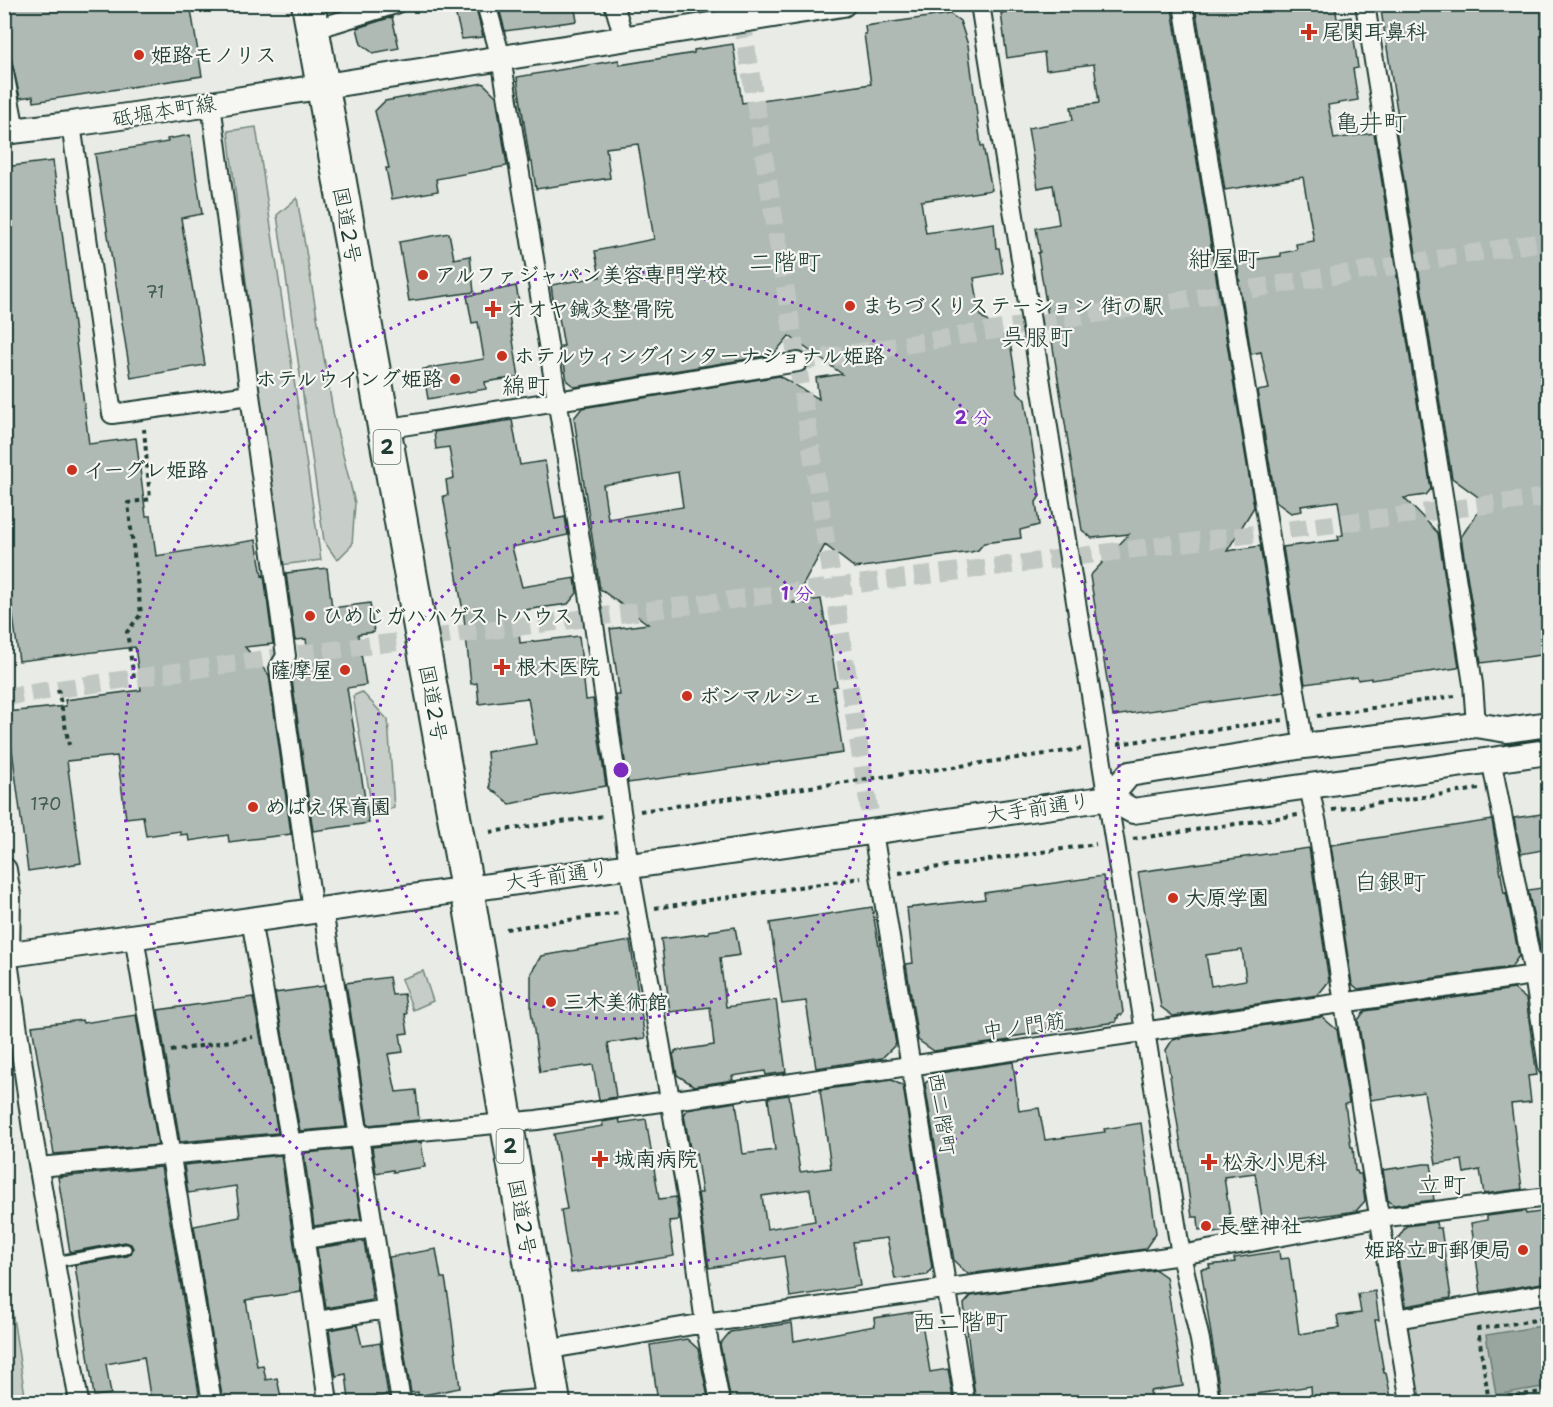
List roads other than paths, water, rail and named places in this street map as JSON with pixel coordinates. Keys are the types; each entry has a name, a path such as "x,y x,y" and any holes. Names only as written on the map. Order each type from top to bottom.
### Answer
{"highway":[{"name":"国道2号","path":"310,17 467,889 554,1400"}],"street":[{"path":"310,17 396,4"},
{"path":"486,4 501,58 593,618 629,866 689,1207 705,1323 720,1402"},
{"path":"614,4 624,38"},
{"name":"砥堀本町線","path":"10,131 211,104 501,58 624,38 741,13 843,4"},
{"path":"980,4 1181,1255 1200,1340 1210,1402"},
{"path":"1183,4 1304,746"},
{"path":"1365,4 1474,693 1476,725"},
{"path":"4,73 10,131"},
{"path":"211,104 286,656 279,668 401,1402"},
{"path":"70,124 112,414 250,395"},
{"path":"384,429 798,362"},
{"name":"大手前通り","path":"1109,798 1129,774 1304,746 1476,725 1507,730 1548,724"},
{"name":"大手前通り","path":"6,955 1109,798 1132,811 1548,752"},
{"path":"1491,759 1541,974 1548,1066"},
{"path":"1309,787 1410,1402"},
{"name":"西二階町","path":"873,832 965,1402"},
{"path":"4,870 8,895 6,955 79,1402"},
{"path":"251,920 291,1143 328,1402"},
{"path":"134,936 212,1402"},
{"name":"中ノ門筋","path":"39,1167 507,1123 1541,974"},
{"path":"545,1350 705,1323 1181,1255 1379,1218 1548,1197"},
{"path":"305,1239 373,1228"},
{"path":"1396,1319 1548,1293"},
{"path":"317,1321 386,1309"},
{"path":"502,1402 554,1400"}],"lane":[{"path":"55,1262 126,1249"}],"tunnel":[{"path":"742,20 873,832"},
{"path":"798,362 1548,241"},
{"path":"4,697 286,656 1548,497"}],"place":[{"name":"尾関耳鼻科","path":"1309,32"},
{"name":"姫路モノリス","path":"139,55"},
{"name":"アルファジャパン美容専門学校","path":"423,275"},
{"name":"まちづくりステーション 街の駅","path":"850,306"},
{"name":"オオヤ鍼灸整骨院","path":"493,309"},
{"name":"ホテルウィングインターナショナル姫路","path":"502,356"},
{"name":"ホテルウイング姫路","path":"455,379"},
{"name":"イーグレ姫路","path":"72,470"},
{"name":"ひめじガハハゲストハウス","path":"310,616"},
{"name":"根木医院","path":"502,667"},
{"name":"薩摩屋","path":"345,670"},
{"name":"ボンマルシェ","path":"687,696"},
{"name":"めばえ保育園","path":"253,807"},
{"name":"大原学園","path":"1173,898"},
{"name":"三木美術館","path":"551,1002"},
{"name":"城南病院","path":"600,1159"},
{"name":"松永小児科","path":"1209,1162"},
{"name":"長壁神社","path":"1206,1226"},
{"name":"姫路立町郵便局","path":"1523,1250"}],"district":[{"name":"亀井町","path":"1371,123"},
{"name":"紺屋町","path":"1224,259"},
{"name":"二階町","path":"785,262"},
{"name":"呉服町","path":"1037,337"},
{"name":"綿町","path":"526,386"},
{"name":"白銀町","path":"1390,882"},
{"name":"立町","path":"1442,1185"},
{"name":"西二階町","path":"960,1322"}]}
